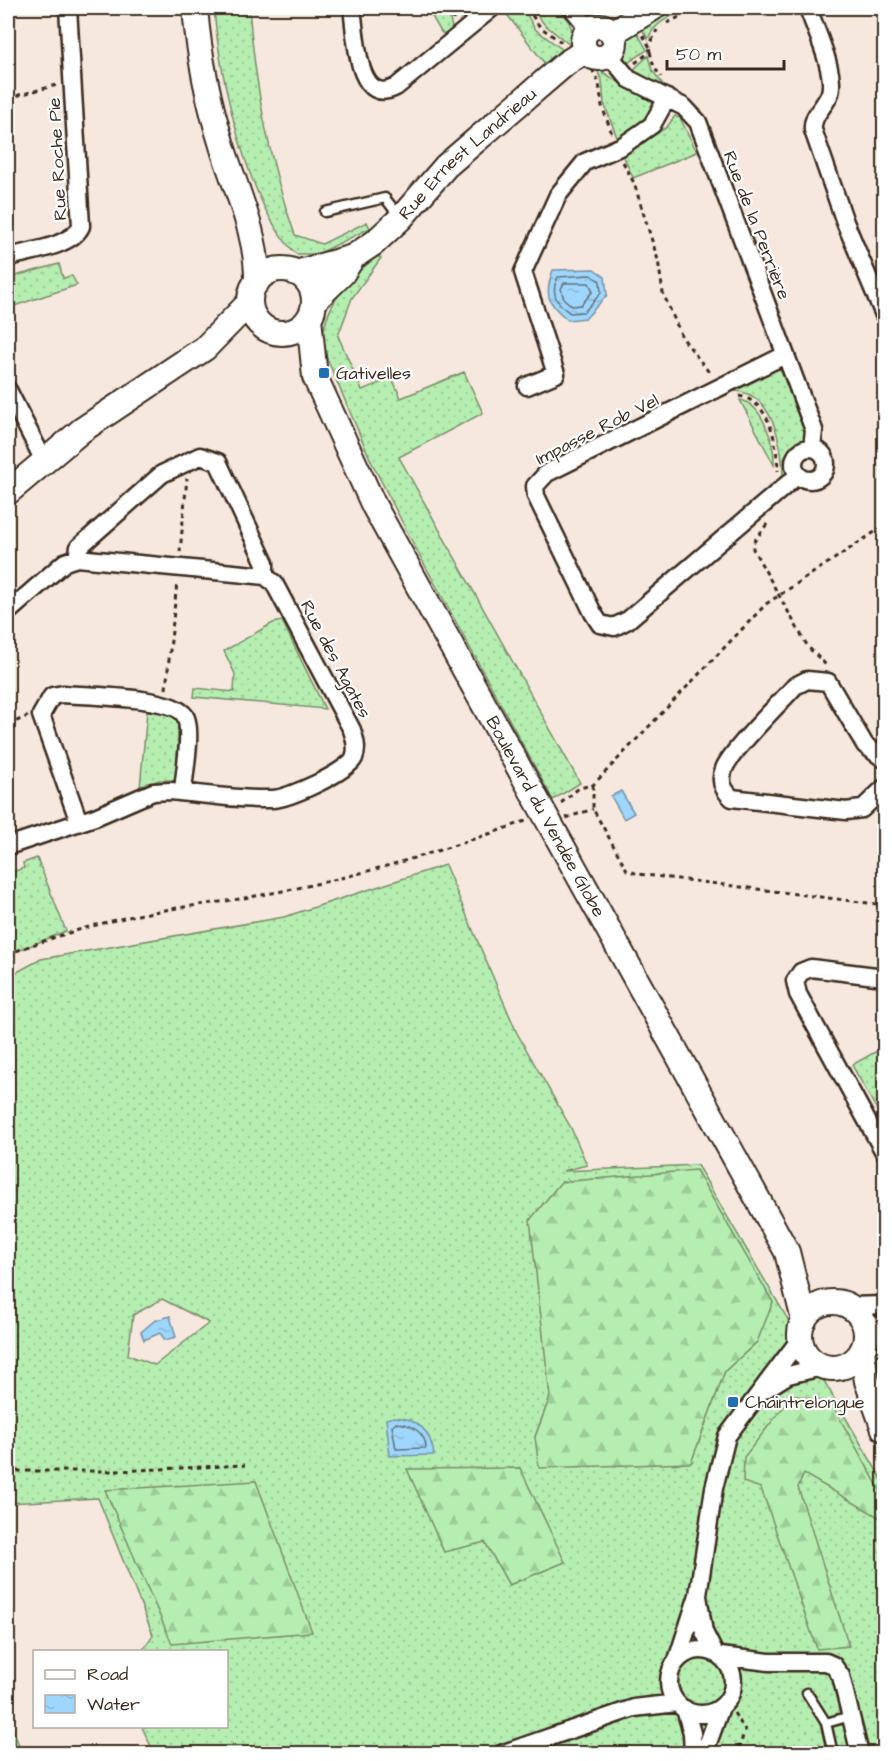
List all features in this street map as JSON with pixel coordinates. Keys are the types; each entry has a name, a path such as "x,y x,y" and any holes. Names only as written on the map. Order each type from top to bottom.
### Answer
{"main road":[{"path":"195,8 213,113 247,216 256,252 252,313 272,331"},
{"name":"Rue Ernest Landrieau","path":"292,271 353,257 374,243 401,218 446,166 565,64 598,49 653,8"},
{"path":"205,348 272,331 295,330 312,310 312,289 292,271 247,216"},
{"name":"Rue Ernest Landrieau","path":"312,310 353,257"},
{"path":"8,492 82,430 205,348 254,292 277,270 292,271"},
{"name":"Boulevard du Vendée Globe","path":"312,310 315,377"},
{"name":"Boulevard du Vendée Globe","path":"272,331 315,377 384,525 787,1252 841,1304"},
{"name":"Boulevard du Vendée Globe","path":"787,1252 802,1329"},
{"path":"841,1304 863,1322 867,1381 883,1425 827,1368 807,1356 802,1329 816,1307 841,1304"},
{"path":"827,1368 854,1361 863,1347"}],"street":[{"name":"Rue Roche Pie","path":"8,257 68,240 78,232 81,226 68,8"},
{"path":"352,8 363,72 368,84 376,92 386,93 492,8"},
{"name":"Rue de la Perrière","path":"572,8 598,49 629,79 667,92 698,122 814,430 812,448"},
{"path":"808,8 831,75 830,94 813,121 813,130 845,222 885,315"},
{"path":"527,386 556,374 523,278 524,268 558,195 585,162 617,148 652,125 667,92"},
{"name":"Impasse Rob Vel","path":"785,356 547,473 535,486 539,507 593,613 600,624 608,627 628,620 798,475"},
{"path":"8,390 44,461"},
{"path":"812,448 825,458 825,469 813,480 798,475 794,466 796,457 802,450 812,448"},
{"name":"Rue des Agates","path":"8,612 65,562 77,558 79,547 162,474 200,456 218,462 265,562 265,576 274,583 352,730 356,745 354,758 343,768 291,795 273,799 153,792 79,822 8,846"},
{"path":"77,558 265,576"},
{"path":"885,759 865,745 828,682 807,680 795,686 726,763 721,781 725,792 732,798 846,811 862,809 885,788"},
{"path":"79,822 41,715 52,696 63,694 148,701 171,704 181,710 186,717 188,729 183,792"},
{"path":"885,977 811,968 801,972 795,981 798,994 885,1152"},
{"path":"841,1304 885,1305"},
{"path":"863,1347 885,1323"},
{"path":"693,1754 692,1733 669,1684 698,1595 720,1456 727,1436 802,1329"},
{"path":"753,1398 788,1375 827,1368"},
{"path":"698,1595 704,1632 732,1675 733,1686"},
{"path":"501,1754 634,1707 656,1691 688,1653 701,1650 769,1662 826,1662 833,1665 841,1676 860,1754"},
{"path":"704,1754 722,1705 733,1686 752,1670 769,1662"},
{"path":"634,1707 681,1706 703,1713 722,1705"}],"lane":[{"path":"325,212 384,198 401,218"},
{"path":"807,1693 826,1723 833,1754"},
{"path":"826,1723 851,1716"}],"path":[{"path":"528,8 540,27 598,49 650,52"},
{"path":"649,46 656,30 698,8"},
{"path":"638,27 649,46 654,66 667,92"},
{"path":"598,49 590,67 599,83 602,106 617,148 634,183 658,260 663,293 682,337 721,394 751,398 759,406 777,444 779,478 783,488"},
{"path":"8,98 73,80"},
{"path":"773,516 753,543 753,549 808,646 832,673"},
{"path":"545,816 579,788 593,785 766,604 885,526"},
{"path":"593,785 593,809 627,870 638,874 885,905"},
{"path":"8,954 48,938 136,915 250,898 337,879 436,853 545,816 593,809"},
{"path":"8,1471 117,1471 245,1465"},
{"path":"722,1705 741,1720 746,1730 737,1754"}],"green space":[{"path":"214,8 249,8 264,123 295,235 322,244 367,222 370,228 318,254 296,254 279,232 263,204 239,138 222,68"},
{"path":"427,8 453,8 450,20 453,31 447,37 441,32"},
{"path":"502,8 523,8 535,29 563,50 545,64"},
{"path":"532,8 560,9 571,28 570,45 544,24"},
{"path":"666,8 692,8 672,16 655,27 648,39 639,24"},
{"path":"634,27 647,50 626,64 621,52 623,38"},
{"path":"648,56 652,70 664,86 631,72"},
{"path":"596,68 620,83 624,81 651,97 655,104 648,118 618,140 604,103 602,81"},
{"path":"675,116 680,118 697,152 633,178 623,155 667,127"},
{"path":"377,256 381,258 352,298 338,336 362,390 392,378 401,398 464,372 483,413 399,457 580,783 553,800 415,547 372,463 322,347 327,319 338,296 355,275"},
{"path":"59,264 63,278 72,276 77,285 8,308 8,278"},
{"path":"780,366 802,426 807,427 807,437 790,454 787,473 783,476 780,448 772,419 755,398 742,392 727,391"},
{"path":"740,400 748,403 761,417 770,437 774,465"},
{"path":"282,621 325,709 194,697 195,688 234,692 235,674 224,651 273,623"},
{"path":"147,711 176,714 181,720 180,780 159,780 140,788"},
{"path":"37,858 66,931 8,955 8,867 12,872 24,868 23,863"},
{"path":"445,865 517,1033 571,1128 587,1165 563,1171 697,1165 884,1483 884,1753 154,1753 142,1728 228,1728 228,1650 143,1650 153,1635 98,1498 8,1503 8,977 41,959 284,917","holes":["162,1299 209,1323 155,1365 128,1355 133,1315","757,1342 725,1371 691,1462 535,1437 550,1397","485,1542 564,1562 509,1585"]},
{"path":"884,1047 884,1106 877,1110 852,1065"},
{"path":"696,1170 773,1302 757,1342 725,1371 691,1463 539,1468 535,1437 550,1397 530,1220 561,1182"},
{"path":"793,1395 831,1403 884,1497 882,1519 804,1474 798,1487 849,1646 817,1649 761,1488 743,1482 744,1457"},
{"path":"520,1468 565,1562 509,1585 485,1542 444,1552 407,1469"},
{"path":"256,1481 312,1632 172,1644 105,1490"},
{"path":"8,1716 22,1753 8,1753"}],"water":[{"path":"594,269 605,277 607,295 586,318 568,320 556,309 549,298 548,292 553,270"},
{"path":"621,791 634,813 624,819 611,796"},
{"path":"170,1316 176,1337 165,1340 160,1333 144,1340 141,1332 154,1321"},
{"path":"394,1417 410,1420 422,1428 430,1440 434,1455 390,1456 386,1419"}],"place":[{"name":"Gativelles","path":"324,373"},
{"name":"Chaintrelongue","path":"733,1402"}]}
